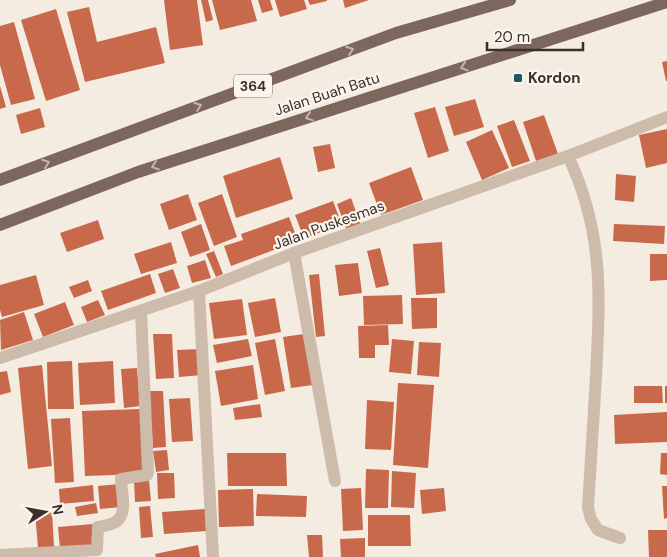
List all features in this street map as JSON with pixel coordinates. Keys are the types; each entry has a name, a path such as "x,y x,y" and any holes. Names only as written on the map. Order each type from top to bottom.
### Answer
{"main road":[{"name":"Jalan Buah Batu","path":"0,180 396,33 510,0"},
{"name":"Jalan Buah Batu","path":"0,225 138,172 667,2"}],"street":[{"name":"Jalan Puskesmas","path":"0,358 199,291 294,253 568,156 667,117"},
{"path":"568,156 576,173 591,220 597,249 599,275 598,333 588,508 591,519 598,530 620,538"},
{"path":"294,253 335,481"},
{"path":"199,291 213,557"},
{"path":"0,555 97,550 98,527 113,523 121,516 123,511 121,478 147,475 141,311"}],"building":[{"path":"164,0 197,0 203,45 170,50"},
{"path":"201,0 208,0 213,20 206,22"},
{"path":"212,0 251,0 257,21 220,30"},
{"path":"258,0 270,0 273,10 262,13"},
{"path":"275,0 304,0 307,9 280,17"},
{"path":"308,0 327,0 327,1 310,5"},
{"path":"343,0 369,0 345,8"},
{"path":"89,7 97,42 156,27 165,63 85,82 67,12"},
{"path":"56,9 80,90 46,101 21,20"},
{"path":"14,22 35,99 11,105 0,65 0,26"},
{"path":"667,61 667,81 666,81 662,62"},
{"path":"0,86 6,107 0,109"},
{"path":"475,99 484,127 454,136 445,107"},
{"path":"435,107 449,151 428,158 414,113"},
{"path":"40,108 45,127 21,134 16,115"},
{"path":"544,115 558,154 536,161 523,122"},
{"path":"514,120 530,161 512,167 497,126"},
{"path":"667,129 667,163 646,168 639,135"},
{"path":"492,130 509,168 482,180 466,142"},
{"path":"330,144 335,168 318,172 313,147"},
{"path":"280,157 293,199 236,218 223,176"},
{"path":"411,167 423,200 381,215 369,183"},
{"path":"616,174 636,176 634,202 615,200"},
{"path":"188,194 197,220 169,230 160,204"},
{"path":"222,194 237,237 214,246 198,203"},
{"path":"351,198 361,225 347,231 337,204"},
{"path":"333,201 342,225 304,238 295,215"},
{"path":"289,217 298,241 231,266 224,246 243,240 241,234"},
{"path":"98,220 104,239 67,252 60,233"},
{"path":"201,224 210,250 190,257 181,232"},
{"path":"614,224 665,226 664,244 613,241"},
{"path":"171,242 177,263 141,274 134,254"},
{"path":"442,242 445,293 416,295 413,244"},
{"path":"380,248 389,285 376,288 367,251"},
{"path":"214,251 223,274 216,277 206,254"},
{"path":"650,254 667,254 667,280 650,281"},
{"path":"205,260 211,278 192,283 187,266"},
{"path":"358,263 362,293 339,296 335,265"},
{"path":"173,269 180,288 165,293 158,274"},
{"path":"150,274 156,293 108,310 101,291"},
{"path":"319,274 325,336 316,337 309,275"},
{"path":"36,275 44,305 2,317 0,310 0,285"},
{"path":"88,280 92,291 74,298 69,287"},
{"path":"402,295 403,324 364,325 363,296"},
{"path":"275,298 281,332 255,337 248,303"},
{"path":"411,298 437,298 437,328 412,329"},
{"path":"242,299 247,335 214,339 209,303"},
{"path":"98,300 105,315 87,322 81,307"},
{"path":"65,302 74,325 43,337 34,314"},
{"path":"24,312 33,340 1,350 0,320"},
{"path":"388,325 389,345 375,345 375,358 359,358 358,326"},
{"path":"153,334 172,334 174,378 156,379"},
{"path":"304,334 313,385 291,388 283,337"},
{"path":"248,339 252,356 217,363 213,345"},
{"path":"275,339 285,391 265,395 255,343"},
{"path":"392,339 414,341 411,374 389,372"},
{"path":"419,342 441,343 439,377 417,375"},
{"path":"200,349 202,375 179,377 177,350"},
{"path":"72,361 74,409 48,409 47,362"},
{"path":"113,361 115,403 80,405 78,363"},
{"path":"42,365 52,466 28,469 18,368"},
{"path":"253,365 258,399 221,406 215,371"},
{"path":"137,368 140,406 124,408 121,369"},
{"path":"7,371 11,392 0,395 0,372"},
{"path":"398,383 434,385 428,468 393,465"},
{"path":"634,386 662,386 663,403 634,403"},
{"path":"665,386 667,386 667,403 665,403"},
{"path":"149,391 163,391 166,447 153,448"},
{"path":"190,398 193,441 172,442 169,399"},
{"path":"367,400 394,402 391,450 365,449"},
{"path":"260,404 262,417 235,420 233,408"},
{"path":"141,409 144,474 85,476 82,411"},
{"path":"667,412 667,442 615,444 614,415"},
{"path":"70,418 74,482 55,483 51,419"},
{"path":"167,450 169,470 156,472 153,451"},
{"path":"227,453 286,453 287,486 228,486"},
{"path":"661,453 667,453 667,475 660,474"},
{"path":"366,469 389,470 388,508 365,508"},
{"path":"392,471 416,473 414,508 391,507"},
{"path":"157,473 174,473 175,498 158,499"},
{"path":"134,480 149,480 151,501 135,502"},
{"path":"119,484 121,507 100,509 98,486"},
{"path":"93,485 94,501 60,504 59,489"},
{"path":"662,486 667,486 667,518 664,519"},
{"path":"361,488 363,530 343,531 341,489"},
{"path":"444,488 446,511 422,514 420,490"},
{"path":"253,489 254,526 219,527 218,490"},
{"path":"257,494 307,496 306,517 256,516"},
{"path":"96,503 98,513 77,516 75,507"},
{"path":"150,506 153,537 141,538 139,507"},
{"path":"205,509 207,531 164,534 162,512"},
{"path":"52,511 54,547 38,548 35,512"},
{"path":"368,515 410,515 411,546 368,546"},
{"path":"93,524 95,546 60,549 58,527"},
{"path":"648,530 667,530 667,557 649,557"},
{"path":"307,535 322,535 323,557 309,557"},
{"path":"365,538 365,557 341,557 340,539"},
{"path":"198,545 200,557 156,557 155,554"}],"place":[{"name":"Kordon","path":"518,78"}]}
